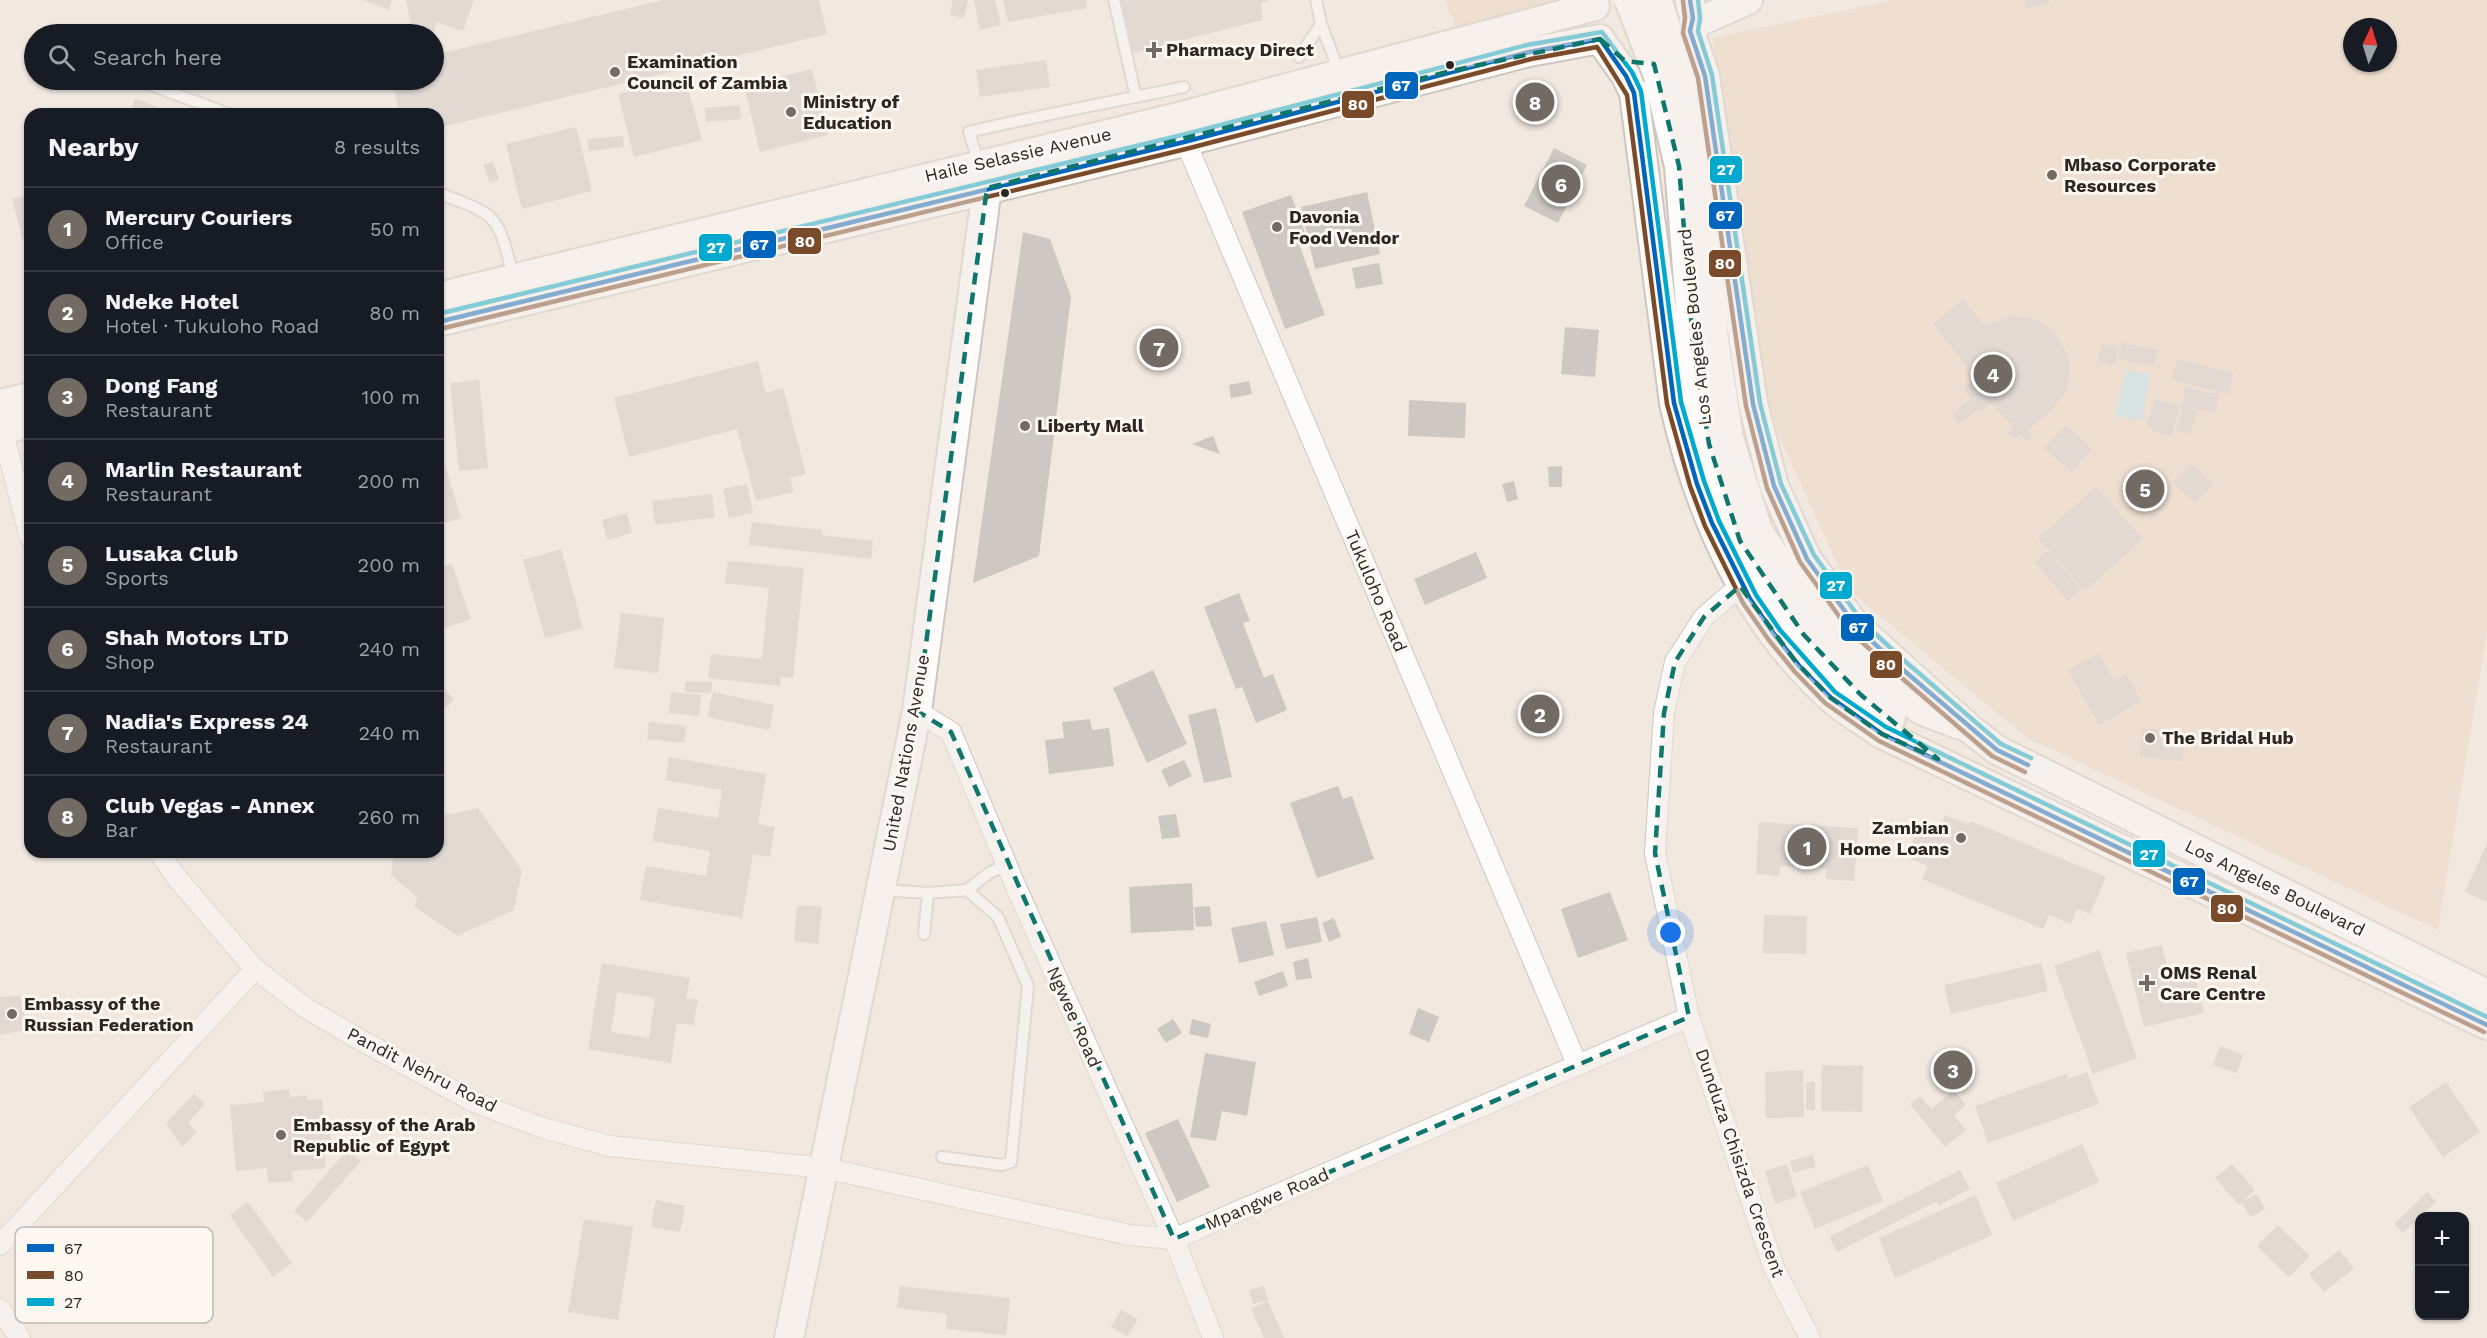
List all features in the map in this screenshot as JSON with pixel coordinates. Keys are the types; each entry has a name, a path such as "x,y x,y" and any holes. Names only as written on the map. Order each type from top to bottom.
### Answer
{"main road":[{"name":"Los Angeles Boulevard","path":"1629,0 1669,72 1699,162 1714,340 1729,438 1758,531 1820,621 1875,679 1923,711 1970,729"},
{"name":"Los Angeles Boulevard","path":"1657,0 1669,72 1694,344 1709,444 1740,541 1804,635 1862,695 1912,734 1938,759"},
{"path":"1596,3 1595,26 1602,42 1625,61 1652,64 1676,53 1691,19 1748,0"},
{"name":"Haile Selassie Avenue","path":"1181,129 1340,74 1596,3"},
{"name":"Los Angeles Boulevard","path":"1691,19 1705,76 1753,404 1773,486 1807,559 1855,625 1970,729 1997,750 2487,994"},
{"name":"Los Angeles Boulevard","path":"1602,42 1626,76 1634,93 1674,403 1683,445 1698,490 1740,586 1796,662 1831,698 1882,734 2487,1025"},
{"name":"Haile Selassie Avenue","path":"444,320 516,290 983,176 1181,129 1447,72 1529,52 1602,42"},
{"name":"United Nations Avenue","path":"789,1338 917,711 983,176"},
{"name":"Haile Selassie Avenue","path":"444,296 516,290"},
{"path":"0,421 24,402"},
{"path":"0,421 24,423"}],"street":[{"name":"Tukuloho Road","path":"1181,129 1577,1064"},
{"path":"0,421 24,515"},
{"name":"Dunduza Chisizda Crescent","path":"1740,586 1704,617 1675,662 1664,712 1655,853 1689,1017 1774,1268 1810,1338"},
{"name":"Ngwee Road","path":"917,711 951,732 1007,865 1174,1239 1213,1338"},
{"name":"Pandit Nehru Road","path":"163,858 176,877 255,969 306,1008 474,1102 543,1128 610,1146 824,1168"},
{"path":"17,1227 255,969"},
{"name":"Mpangwe Road","path":"824,1168 1130,1235 1174,1239 1689,1017"},
{"path":"0,1245 15,1229"},
{"path":"0,1309 20,1338"}],"lane":[{"path":"1114,0 1136,97"},
{"path":"1316,0 1321,24 1340,74"},
{"path":"1299,57 1321,24"},
{"path":"983,176 969,132 1042,114 1079,110 1184,87"},
{"path":"164,90 213,108"},
{"path":"444,196 491,216 501,230 516,290"},
{"path":"880,890 928,893 966,890 989,873 1007,865"},
{"path":"942,1157 1002,1165 1011,1162 1028,986 998,917 966,890"},
{"path":"924,934 928,893"}],"highlighted area":[{"path":"1600,39 1625,61 1654,64 1679,166 1693,344 1709,444 1740,541 1804,635 1861,695 1938,759 1882,734 1831,698 1796,662 1740,586 1704,617 1675,662 1664,713 1655,853 1689,1017 1174,1239 951,732 917,711 987,188 1447,72"}],"shaded area":[{"path":"1445,0 1569,0 1459,35"},
{"path":"1894,0 2487,0 2487,631 2438,930 2027,738 1850,591 1756,387 1712,38"}],"water":[{"path":"2126,370 2150,375 2141,421 2116,416"}],"building":[{"path":"364,0 392,0 389,10"},
{"path":"406,0 474,0 463,31 436,22 436,24 411,24"},
{"path":"663,0 819,0 827,34 444,127 444,108 399,108 394,90 444,90 444,53"},
{"path":"953,0 968,0 964,18 950,15"},
{"path":"974,0 995,0 1001,25 980,30"},
{"path":"1003,0 1086,0 1087,8 1008,22"},
{"path":"1121,0 1268,1 1261,2 1262,20 1133,53"},
{"path":"2025,0 2049,0 2050,3 2027,8"},
{"path":"1046,60 1050,87 980,97 976,70"},
{"path":"812,69 828,135 760,152 744,86"},
{"path":"685,78 702,140 634,157 618,94"},
{"path":"135,99 160,108 132,108"},
{"path":"740,105 741,119 706,122 705,108"},
{"path":"576,127 592,191 522,209 506,144"},
{"path":"623,136 624,147 589,151 587,139"},
{"path":"1554,148 1587,165 1558,223 1524,206"},
{"path":"493,161 499,180 490,183 483,165"},
{"path":"1367,192 1380,254 1315,269 1301,207"},
{"path":"1291,195 1308,241 1299,244 1325,315 1285,329 1242,212"},
{"path":"24,196 24,239 22,239 12,199"},
{"name":"Liberty Mall","path":"1023,232 1050,239 1071,297 1039,556 973,583"},
{"path":"1379,263 1383,284 1356,289 1352,268"},
{"path":"1963,299 1985,326 2011,316 2034,319 2054,332 2067,354 2070,366 2066,391 2051,411 2028,430 2033,436 2026,441 2021,435 2014,439 2008,433 2014,427 1991,404 1982,411 1980,408 1959,424 1952,415 1970,399 1963,389 1976,378 1933,324"},
{"path":"1565,327 1599,330 1595,377 1561,374"},
{"path":"2121,343 2157,350 2154,366 2118,359"},
{"path":"2102,344 2118,347 2115,365 2098,362"},
{"path":"2177,359 2234,373 2229,394 2172,380"},
{"path":"758,361 766,393 783,388 806,474 790,478 794,492 756,501 737,429 629,457 614,398"},
{"path":"479,380 488,468 459,471 450,383"},
{"path":"1249,381 1252,394 1231,398 1229,385"},
{"path":"2185,388 2218,394 2216,412 2182,406"},
{"path":"2155,399 2180,407 2171,436 2146,428"},
{"path":"1409,400 1466,403 1465,438 1408,436"},
{"path":"2183,406 2197,411 2190,434 2176,430"},
{"path":"2066,425 2092,450 2071,472 2044,448"},
{"path":"1213,436 1220,454 1192,444"},
{"path":"2192,464 2213,484 2195,503 2173,483"},
{"path":"444,465 461,518 444,523"},
{"path":"1562,466 1562,487 1549,487 1548,467"},
{"path":"1514,481 1518,499 1507,502 1502,484"},
{"path":"747,484 753,513 729,518 723,489"},
{"path":"2096,487 2143,539 2085,591 2038,538"},
{"path":"712,494 715,517 655,525 652,501"},
{"path":"627,513 632,533 607,540 602,520"},
{"path":"752,522 823,530 822,535 873,541 871,559 749,545"},
{"path":"561,549 583,628 545,638 523,560"},
{"path":"2048,551 2081,590 2068,601 2035,562"},
{"path":"1476,552 1487,578 1425,605 1414,579"},
{"path":"728,561 804,568 793,678 781,677 780,686 708,678 711,654 762,659 769,588 725,583"},
{"path":"452,564 471,619 445,628 444,625 444,566"},
{"path":"1239,593 1250,621 1243,623 1264,678 1273,674 1287,710 1256,723 1242,687 1236,689 1204,607"},
{"path":"621,613 664,618 658,673 614,668"},
{"path":"2099,653 2114,681 2126,674 2141,701 2099,725 2068,670"},
{"path":"1153,670 1187,744 1147,763 1113,688"},
{"path":"685,681 712,682 711,693 685,692"},
{"path":"444,688 454,700 444,708"},
{"path":"671,692 701,695 699,716 669,713"},
{"path":"713,692 774,705 769,730 707,717"},
{"path":"1216,708 1232,777 1204,783 1188,715"},
{"path":"1090,719 1092,730 1109,728 1114,766 1049,774 1045,740 1064,738 1062,722"},
{"path":"649,722 687,726 684,743 647,739"},
{"path":"2142,728 2185,732 2182,761 2140,757"},
{"path":"669,757 766,774 758,824 775,827 770,857 753,854 742,918 640,900 646,866 706,876 710,851 653,841 658,808 718,818 722,790 665,780"},
{"path":"1184,760 1192,776 1169,787 1161,770"},
{"path":"1338,786 1343,799 1352,796 1374,859 1317,878 1290,803"},
{"path":"478,808 522,870 514,910 457,936 414,906 418,898 391,875 393,858 444,858 444,816"},
{"path":"1176,814 1180,837 1162,839 1158,816"},
{"path":"1945,815 1968,824 1970,821 2106,877 2090,914 2077,909 2071,924 2049,915 2043,929 1922,879 1928,866 1906,857 1918,830 1936,837"},
{"path":"1759,822 1858,828 1854,881 1826,879 1826,868 1780,866 1779,876 1756,874"},
{"path":"2487,843 2487,902 2465,892"},
{"path":"1192,883 1194,930 1131,933 1129,887"},
{"path":"1610,892 1628,940 1578,958 1561,909"},
{"path":"797,905 822,907 818,944 794,941"},
{"path":"1210,906 1212,926 1196,927 1194,907"},
{"path":"1764,915 1807,916 1806,954 1763,953"},
{"path":"1317,917 1322,942 1286,949 1280,924"},
{"path":"1334,918 1341,937 1329,942 1322,923"},
{"path":"1266,921 1274,955 1239,963 1231,928"},
{"path":"2162,945 2170,978 2194,973 2204,1013 2144,1027 2126,953"},
{"path":"2099,950 2137,1058 2093,1074 2054,966"},
{"path":"1308,958 1312,978 1296,980 1293,962"},
{"path":"602,963 690,978 686,998 698,1000 693,1025 677,1023 671,1063 588,1049","holes":["617,992 655,998 649,1038 611,1032"]},
{"path":"2041,963 2048,991 1951,1014 1944,985"},
{"path":"1283,971 1288,986 1259,996 1254,982"},
{"name":"Embassy of the Russian Federation","path":"20,996 28,1029 0,1035 0,997"},
{"path":"1418,1008 1439,1017 1429,1042 1409,1034"},
{"path":"1173,1019 1182,1033 1166,1043 1157,1029"},
{"path":"1192,1019 1211,1024 1208,1038 1189,1034"},
{"path":"2220,1046 2243,1055 2237,1073 2213,1065"},
{"path":"1205,1053 1256,1062 1247,1116 1222,1111 1216,1141 1190,1137"},
{"path":"1822,1065 1863,1066 1862,1112 1821,1111"},
{"path":"1803,1070 1804,1117 1766,1118 1765,1072"},
{"path":"2087,1072 2099,1104 1988,1143 1975,1106 2066,1074 2068,1079"},
{"path":"1806,1082 1815,1082 1815,1110 1806,1110"},
{"path":"2446,1082 2480,1132 2443,1157 2409,1107"},
{"name":"Embassy of the Arab Republic of Egypt","path":"289,1089 290,1097 307,1095 307,1100 322,1099 324,1123 329,1123 332,1146 324,1147 326,1168 292,1171 293,1181 268,1183 267,1168 236,1171 230,1105 264,1102 263,1092"},
{"path":"1954,1090 1966,1105 1954,1115 1966,1130 1945,1147 1910,1104 1920,1096 1931,1109"},
{"path":"194,1094 205,1104 188,1123 197,1132 182,1147 166,1123"},
{"path":"1178,1119 1210,1187 1177,1202 1145,1133"},
{"path":"2082,1144 2099,1182 2013,1221 1996,1183"},
{"path":"348,1149 361,1161 307,1222 294,1211"},
{"path":"1813,1155 1816,1167 1793,1173 1790,1161"},
{"path":"1787,1164 1797,1197 1775,1204 1765,1171"},
{"path":"2232,1164 2255,1190 2239,1205 2215,1178"},
{"path":"1868,1165 1883,1201 1815,1229 1800,1192"},
{"path":"1960,1170 1970,1189 1939,1205 1937,1201 1837,1252 1829,1237"},
{"path":"2427,1192 2436,1202 2425,1212 2415,1212 2415,1222 2403,1233 2394,1224"},
{"path":"2257,1194 2265,1209 2250,1217 2242,1202"},
{"path":"1976,1195 1992,1235 1895,1278 1879,1238"},
{"path":"656,1200 685,1206 680,1232 651,1227"},
{"path":"248,1202 292,1263 273,1277 230,1215"},
{"path":"584,1219 633,1227 618,1320 568,1312"},
{"path":"2278,1225 2310,1256 2289,1277 2257,1246"},
{"path":"2339,1250 2354,1268 2324,1292 2309,1274"},
{"path":"900,1286 1010,1298 1006,1335 946,1329 947,1314 897,1308"},
{"path":"1264,1286 1268,1300 1253,1304 1249,1290"},
{"path":"1268,1301 1284,1338 1264,1338 1251,1308"},
{"path":"1121,1310 1138,1319 1128,1336 1111,1327"}],"transit line":[{"name":"67","path":"1690,0 1693,18 1690,31 1705,76 1753,404 1774,486 1807,559 1855,625 1894,662 1997,750 2028,765"},
{"name":"27","path":"1698,0 1700,18 1698,31 1712,75 1760,403 1781,484 1814,555 1861,620 2001,744 2031,758"},
{"name":"80","path":"1683,1 1685,18 1683,33 1698,78 1746,406 1767,488 1800,562 1849,630 1992,756 2025,772"},
{"name":"27","path":"444,313 1182,135 1527,45 1602,32 1632,72 1641,91 1681,402 1704,481 1719,521 1756,595 1780,630 1835,692 1886,727 2487,1017"},
{"name":"67","path":"444,321 1184,142 1529,52 1600,39 1626,76 1634,93 1674,403 1697,484 1712,523 1750,599 1800,667 1830,697 1882,734 2487,1025"},
{"name":"80","path":"444,328 1186,149 1531,59 1597,47 1627,95 1667,404 1690,486 1705,526 1743,603 1795,672 1825,703 1879,741 2484,1032"}],"place":[{"name":"Pharmacy Direct","path":"1154,50"},
{"name":"Examination Council of Zambia","path":"615,72"},
{"name":"Club Vegas - Annex","path":"1535,102"},
{"name":"Ministry of Education","path":"791,112"},
{"name":"Mbaso Corporate Resources","path":"2052,175"},
{"name":"Shah Motors LTD","path":"1561,184"},
{"name":"Davonia Food Vendor","path":"1277,227"},
{"name":"Nadia's Express 24","path":"1159,348"},
{"name":"Marlin Restaurant","path":"1993,374"},
{"name":"Liberty Mall","path":"1025,426"},
{"name":"Lusaka Club","path":"2145,489"},
{"name":"Ndeke Hotel","path":"1540,714"},
{"name":"The Bridal Hub","path":"2150,738"},
{"name":"Zambian Home Loans","path":"1961,838"},
{"name":"Mercury Couriers","path":"1807,847"},
{"name":"OMS Renal Care Centre","path":"2147,983"},
{"name":"Embassy of the Russian Federation","path":"12,1014"},
{"name":"Dong Fang","path":"1953,1070"},
{"name":"Embassy of the Arab Republic of Egypt","path":"281,1135"}]}
